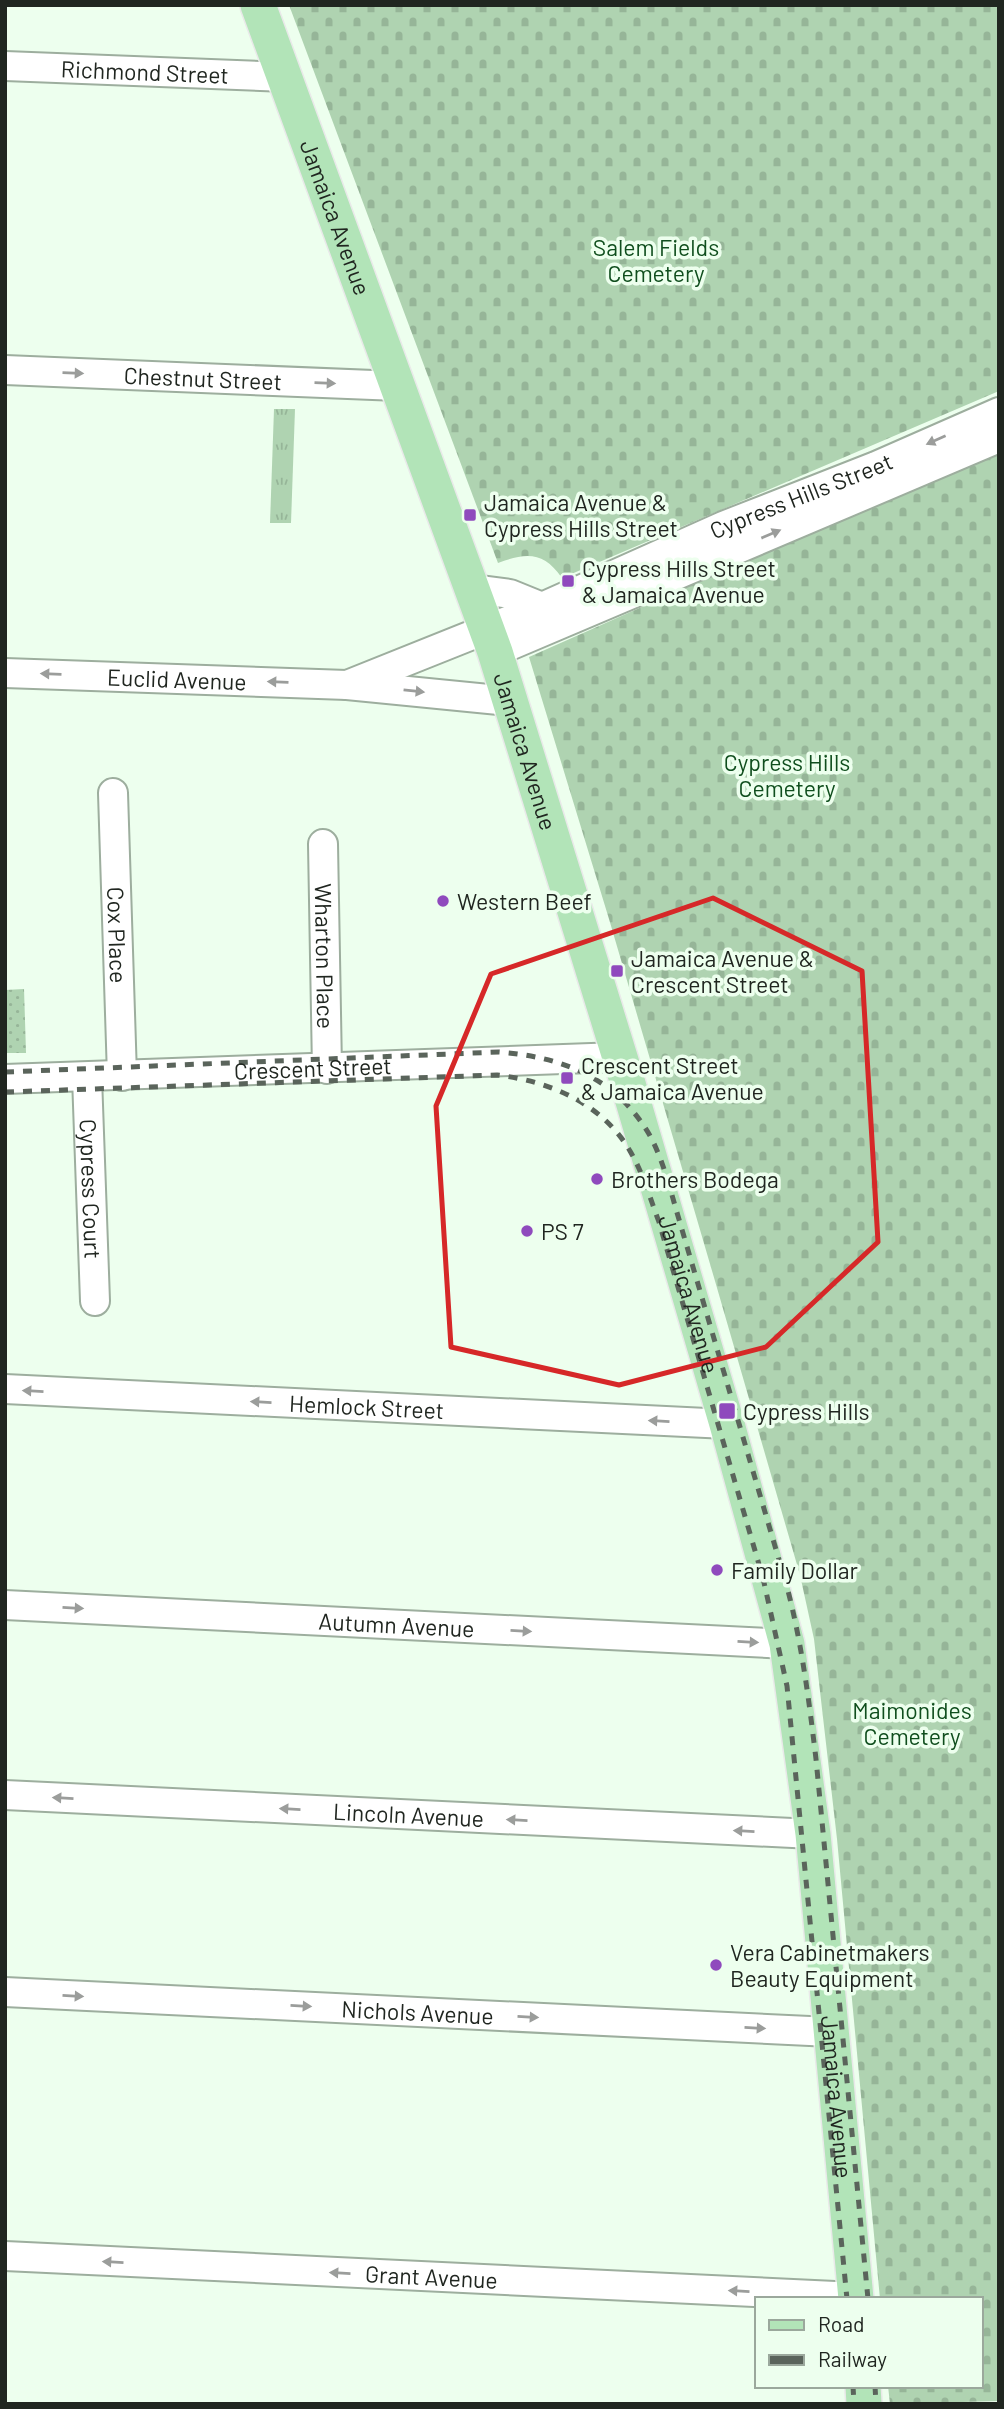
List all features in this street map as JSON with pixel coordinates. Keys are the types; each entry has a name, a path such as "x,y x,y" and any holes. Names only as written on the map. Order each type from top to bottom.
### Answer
{"main road":[{"name":"Jamaica Avenue","path":"258,5 491,641 620,1057 727,1424 787,1644 813,1834 856,2297"}],"street":[{"name":"Richmond Street","path":"5,66 286,76"},
{"name":"Chestnut Street","path":"5,370 398,386"},
{"name":"Cypress Hills Street","path":"491,641 542,607 723,526 876,466 999,412"},
{"name":"Cypress Hills Street","path":"491,641 999,438"},
{"path":"473,589 510,594 542,607"},
{"name":"Euclid Avenue","path":"346,685 491,641"},
{"name":"Euclid Avenue","path":"5,673 346,685 509,701"},
{"name":"Cox Place","path":"113,793 122,1076"},
{"name":"Wharton Place","path":"323,844 327,1069"},
{"name":"Crescent Street","path":"5,1079 620,1057"},
{"name":"Cypress Court","path":"87,1077 95,1301"},
{"name":"Hemlock Street","path":"5,1389 727,1424"},
{"name":"Autumn Avenue","path":"5,1605 787,1644"},
{"name":"Lincoln Avenue","path":"5,1796 813,1834"},
{"name":"Nichols Avenue","path":"5,1992 831,2032"},
{"name":"Grant Avenue","path":"5,2256 836,2297"}],"highlighted area":[{"path":"713,898 862,971 878,1242 766,1347 619,1385 451,1347 436,1106 491,974"}],"green space":[{"name":"Salem Fields Cemetery","path":"289,5 999,5 999,391 562,578 548,563 534,557 518,557 498,563"},
{"path":"274,409 295,409 291,523 270,523"},
{"name":"Cypress Hills Cemetery","path":"999,453 999,2401 890,2404 888,2388 983,2388 983,2297 880,2297 837,1839 814,1639 800,1575 715,1281 529,657 804,535"},
{"path":"24,989 26,1053 5,1053 5,990"}],"railway":[{"path":"5,1072 499,1052 544,1059 585,1073 603,1084 635,1114 649,1134 666,1174 787,1587 797,1630 816,1759 868,2297"},
{"path":"5,1092 497,1075 536,1083 572,1097 605,1120 630,1151 659,1222 763,1578 787,1686 847,2297"},
{"path":"853,2388 854,2404"},
{"path":"875,2388 876,2404"}],"place":[{"name":"Jamaica Avenue & Cypress Hills Street","path":"470,515"},
{"name":"Cypress Hills Street & Jamaica Avenue","path":"568,581"},
{"name":"Western Beef","path":"443,901"},
{"name":"Jamaica Avenue & Crescent Street","path":"617,971"},
{"name":"Crescent Street & Jamaica Avenue","path":"567,1078"},
{"name":"Brothers Bodega","path":"597,1179"},
{"name":"PS 7","path":"527,1231"},
{"name":"Cypress Hills","path":"727,1411"},
{"name":"Family Dollar","path":"717,1570"},
{"name":"Vera Cabinetmakers Beauty Equipment","path":"716,1965"}],"park label":[{"name":"Maimonides Cemetery","path":"912,1723"}]}
